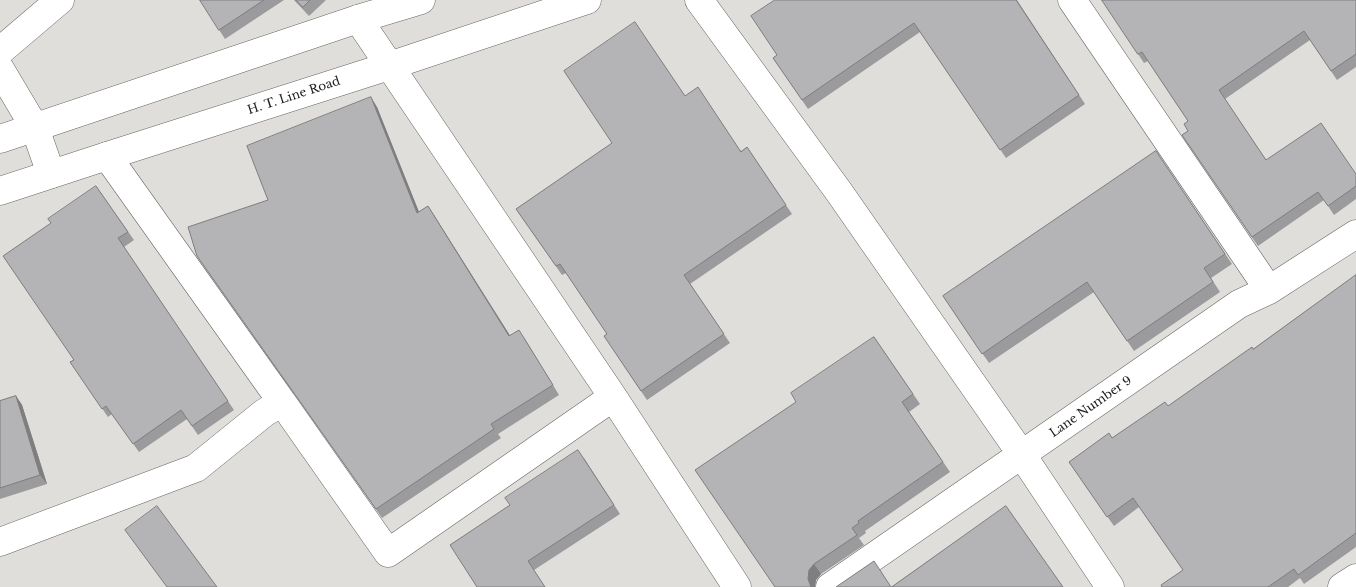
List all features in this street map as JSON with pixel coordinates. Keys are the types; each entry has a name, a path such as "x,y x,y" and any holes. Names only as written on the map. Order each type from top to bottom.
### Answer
{"street":[{"path":"0,52 60,0"},
{"path":"0,140 358,19 421,0"},
{"path":"699,0 839,192 1022,455 1110,587"},
{"path":"1072,0 1269,290"},
{"name":"H. T. Line Road","path":"0,191 389,66 574,2"},
{"path":"358,19 613,398 737,587"},
{"path":"0,69 35,128 52,174"},
{"path":"107,156 388,554 613,398"},
{"name":"Lane Number 9","path":"830,587 1239,304 1269,290 1356,234"},
{"path":"0,542 196,468 264,413 282,402"},
{"path":"1342,587 1356,578"}],"building":[{"path":"200,0 264,0 219,30"},
{"path":"296,0 310,0 303,7"},
{"path":"775,0 1016,0 1079,95 1000,150 914,23 802,100 773,58 777,55 751,16"},
{"path":"1102,0 1356,0 1356,54 1331,71 1304,31 1219,90 1266,160 1321,123 1356,174 1356,186 1328,206 1318,192 1252,237 1182,135 1188,131 1184,124 1188,121 1142,52 1138,54"},
{"path":"635,22 685,96 698,87 741,152 747,147 786,205 684,275 724,334 641,391 604,336 607,334 560,264 556,266 516,209 612,143 564,71"},
{"path":"371,97 417,213 428,206 509,336 519,330 553,385 491,424 494,429 376,509 197,256 188,227 268,200 247,146"},
{"path":"1156,151 1225,254 1204,268 1213,282 1127,341 1087,282 982,354 943,296"},
{"path":"96,186 128,232 118,238 228,401 192,426 181,410 133,444 106,406 102,409 70,362 74,360 3,256 51,223 48,219"},
{"path":"1356,275 1356,533 1298,575 1294,569 1268,587 1162,587 1161,585 1183,570 1133,498 1107,517 1069,462 1109,433 1112,438 1165,402 1168,406 1252,347 1253,349"},
{"path":"874,337 913,394 902,402 943,462 858,521 859,523 852,528 857,535 814,564 809,570 808,579 811,587 775,587 695,470 796,402 791,393"},
{"path":"16,396 40,475 0,488 0,401"},
{"path":"578,450 614,505 528,561 545,587 477,587 450,545 510,505 505,498"},
{"path":"157,506 217,587 167,587 125,530"},
{"path":"1006,506 1063,587 891,587"},
{"path":"874,561 891,587 836,587"}]}
